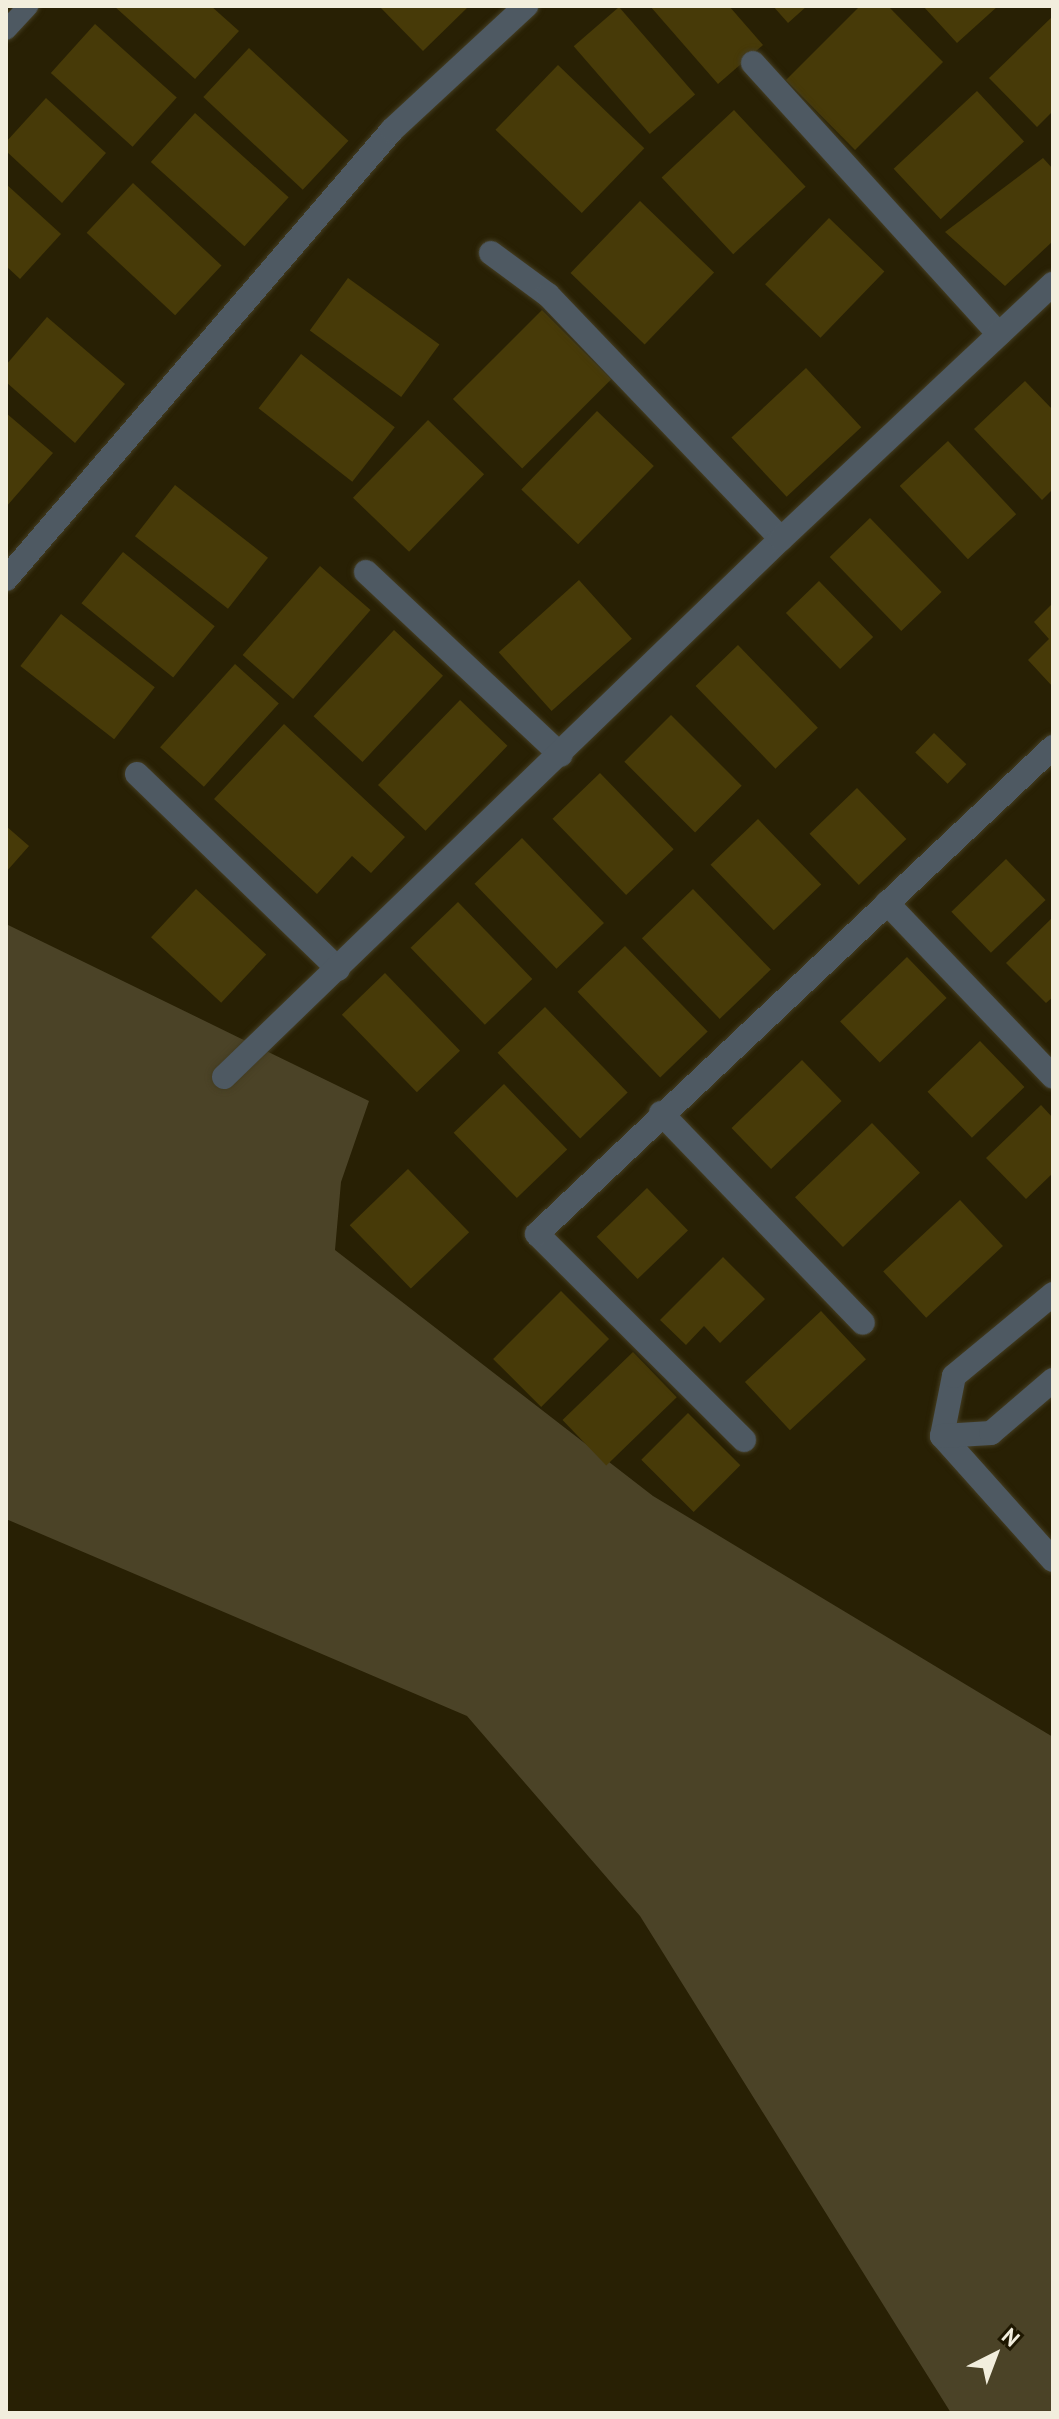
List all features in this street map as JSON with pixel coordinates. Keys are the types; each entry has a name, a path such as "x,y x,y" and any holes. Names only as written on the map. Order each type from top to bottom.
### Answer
{"street":[{"path":"6,579 392,130 526,6"},
{"path":"753,63 999,334"},
{"path":"491,253 548,295 781,539"},
{"path":"224,1077 561,755 781,539 1053,284"},
{"path":"366,572 561,755"},
{"path":"744,1440 537,1234 661,1113 1053,747"},
{"path":"137,774 338,969"},
{"path":"887,903 1053,1077"},
{"path":"661,1113 863,1323"},
{"path":"942,1436 954,1376 1053,1294"},
{"path":"942,1436 991,1433 1053,1380"},
{"path":"942,1436 1053,1560"}],"lane":[{"path":"6,30 28,6"}],"shaded area":[{"path":"6,924 369,1101 341,1182 335,1250 653,1496 1053,1737 1053,2413 951,2413 640,1916 467,1716 6,1519"}],"building":[{"path":"114,6 211,6 239,31 195,79"},
{"path":"379,6 469,6 423,51"},
{"path":"650,6 729,6 763,45 718,84"},
{"path":"773,6 807,6 788,23"},
{"path":"860,6 888,6 943,62 855,150 786,80"},
{"path":"923,6 998,6 957,43"},
{"path":"619,7 695,95 650,134 574,46"},
{"path":"1053,16 1053,111 1037,127 989,78"},
{"path":"95,24 177,98 133,147 51,73"},
{"path":"249,48 348,141 303,190 203,97"},
{"path":"558,65 644,148 582,213 495,130"},
{"path":"977,91 1024,141 941,219 894,169"},
{"path":"46,98 106,153 62,203 6,151 6,142"},
{"path":"734,110 806,187 733,254 662,178"},
{"path":"195,113 289,197 244,246 151,162"},
{"path":"1043,158 1053,169 1053,241 1005,286 945,232"},
{"path":"133,183 221,266 175,315 87,233"},
{"path":"6,184 61,234 20,279 6,266"},
{"path":"640,201 714,273 645,344 571,273"},
{"path":"829,218 884,271 820,338 765,284"},
{"path":"348,278 439,344 401,397 310,331"},
{"path":"542,310 611,379 522,468 453,399"},
{"path":"47,317 125,384 75,443 6,382 6,365"},
{"path":"301,354 395,427 352,482 259,408"},
{"path":"806,368 861,427 787,497 731,438"},
{"path":"1025,381 1053,410 1053,489 1042,500 974,429"},
{"path":"597,411 654,466 578,544 521,489"},
{"path":"6,413 53,453 6,507"},
{"path":"428,420 484,474 409,552 353,498"},
{"path":"948,441 1016,514 968,559 900,486"},
{"path":"175,485 268,558 228,609 135,536"},
{"path":"870,518 942,592 901,631 830,557"},
{"path":"123,552 215,626 173,678 81,603"},
{"path":"320,566 371,610 293,699 243,655"},
{"path":"579,580 632,639 552,711 499,652"},
{"path":"819,581 873,637 840,669 786,613"},
{"path":"1053,603 1053,687 1028,660 1049,639 1034,622"},
{"path":"61,614 155,687 114,739 20,666"},
{"path":"394,630 443,676 363,762 314,716"},
{"path":"738,645 818,728 775,769 696,686"},
{"path":"235,664 279,703 204,787 160,747"},
{"path":"460,700 507,746 426,831 378,785"},
{"path":"671,715 742,786 695,832 624,762"},
{"path":"284,724 405,837 371,873 352,856 317,894 214,799"},
{"path":"934,733 966,764 948,784 915,752"},
{"path":"600,773 674,849 626,895 553,819"},
{"path":"857,788 906,839 859,885 810,834"},
{"path":"758,819 821,884 774,930 711,865"},
{"path":"6,826 29,846 6,872"},
{"path":"522,838 604,923 556,969 475,884"},
{"path":"1006,859 1046,900 991,953 951,912"},
{"path":"196,889 266,954 221,1003 151,937"},
{"path":"693,889 771,970 720,1019 642,938"},
{"path":"458,902 532,979 485,1025 411,948"},
{"path":"1053,917 1053,997 1046,1003 1006,963"},
{"path":"625,946 708,1032 660,1077 578,992"},
{"path":"907,957 947,998 880,1063 840,1022"},
{"path":"385,973 460,1051 417,1092 342,1015"},
{"path":"545,1007 628,1093 580,1138 498,1053"},
{"path":"980,1041 1024,1087 972,1138 927,1092"},
{"path":"802,1060 842,1101 771,1169 732,1128"},
{"path":"504,1084 567,1149 517,1198 454,1133"},
{"path":"1041,1105 1053,1118 1053,1173 1026,1199 986,1158"},
{"path":"872,1123 920,1173 843,1247 795,1197"},
{"path":"408,1169 469,1232 411,1289 350,1225"},
{"path":"647,1188 688,1230 638,1279 597,1237"},
{"path":"960,1200 1003,1246 926,1318 883,1272"},
{"path":"723,1257 765,1299 720,1343 704,1326 686,1345 660,1320"},
{"path":"561,1291 609,1339 541,1407 493,1359"},
{"path":"821,1311 866,1359 790,1430 745,1382"},
{"path":"633,1352 677,1397 606,1465 563,1420"},
{"path":"688,1413 740,1465 694,1512 641,1460"}]}
